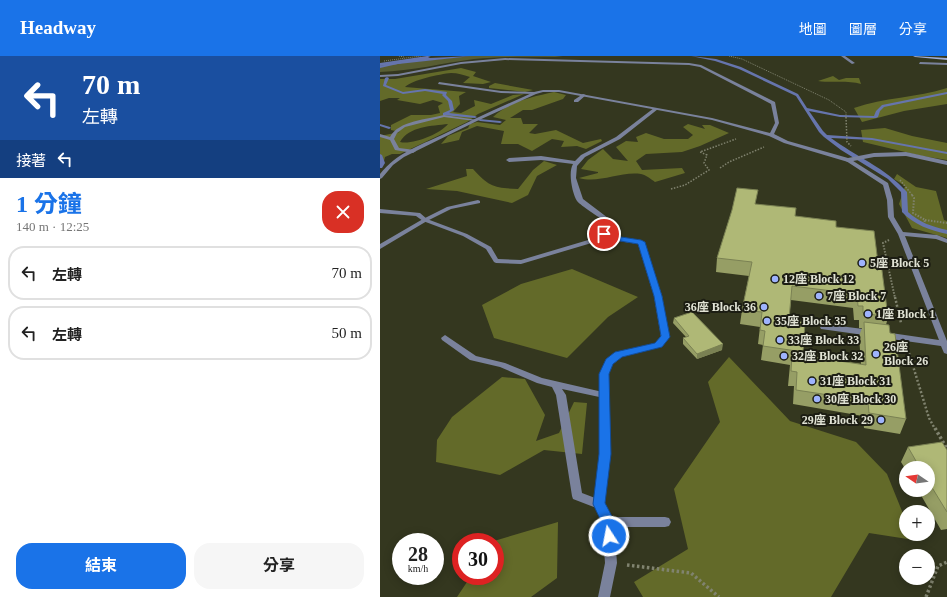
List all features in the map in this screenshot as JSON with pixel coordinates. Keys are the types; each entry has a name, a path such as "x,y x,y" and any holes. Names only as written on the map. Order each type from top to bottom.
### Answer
{"main road":[{"path":"915,56 947,59"}],"street":[{"path":"843,56 853,62"},
{"path":"380,76 398,75 461,63 488,60 572,59 675,63 701,66 773,103 777,122 771,134"},
{"path":"920,63 947,64"},
{"path":"439,83 501,92 536,93 550,91 712,118 771,134 786,142 850,160 886,184 890,200 891,216 901,234 946,347"},
{"path":"380,177 391,164 413,150 536,93"},
{"path":"576,101 584,96"},
{"path":"605,237 604,234 609,221 580,200 573,178 574,166 584,156 618,138 656,109"},
{"path":"392,139 395,132 403,126 444,116 475,120"},
{"path":"380,135 392,139 397,149 413,150"},
{"path":"850,160 874,155 906,154 947,162"},
{"path":"509,160 541,158 577,163"},
{"path":"380,247 425,220 449,208 478,202"},
{"path":"380,211 418,214 425,220 465,235 489,248 496,261 521,262 605,237 641,242 658,296 665,337 658,345 619,355 609,362 604,374 605,454 599,504 608,522 611,563 604,597"},
{"path":"901,234 931,236 947,241"},
{"path":"824,327 946,347"},
{"path":"445,338 473,358 502,364 540,381 604,395"},
{"path":"554,384 561,395 577,496 599,504"},
{"path":"608,522 666,522"}],"path":[{"path":"399,56 404,58"},
{"path":"380,62 421,56"},
{"path":"729,56 742,59 829,100 846,112 847,142"},
{"path":"671,189 685,185 709,170 704,163 707,155 700,152 759,131"},
{"path":"720,168 729,162 761,148 786,142"},
{"path":"895,177 901,181 911,193 914,198 913,213 925,220 924,223"},
{"path":"926,597 938,566 947,562"},
{"path":"611,563 691,573 719,597"}],"green space":[{"path":"471,56 563,57 485,58 427,67 380,72 380,65"},
{"path":"461,68 476,72 473,76 491,82 483,84 463,83 470,77 451,73 433,76 409,84 405,87 466,92 459,96 460,104 453,112 461,113 475,106 474,100 491,104 513,95 524,94 478,114 467,122 400,154 392,154 385,157 383,165 380,164 380,136 400,132 391,130 391,125 411,115 431,115 440,113 438,106 443,103 433,100 420,104 397,100 400,98 389,98 380,101 380,79 395,79","holes":["448,124 444,128 426,138 412,142 400,142 409,133 421,128"]},
{"path":"833,76 839,80 846,78 859,78 861,84 851,82 818,81"},
{"path":"495,83 533,90 525,92 489,88 489,86"},
{"path":"947,88 947,104 904,111 862,122 854,108 865,104 924,94"},
{"path":"554,92 566,95 563,99 532,110 523,110 510,118 521,118 523,124 538,124 529,133 535,134 556,130 583,143 601,139 602,141 586,149 577,146 561,147 564,141 552,139 532,151 518,144 501,144 504,131 477,126 462,132 459,140 441,144 448,136 468,128 470,124 477,122 500,125 506,120 493,117 507,107 522,100"},
{"path":"688,124 705,129 702,125 710,125 729,133 682,152 646,154 636,161 642,170 682,168 685,173 655,182 641,174 625,174 602,179 579,178 598,173 581,169 588,160 603,149 613,159 628,161 616,147 626,141 638,142 636,137 646,133 664,139 688,139 693,135 683,127"},
{"path":"885,128 912,136 947,143 947,160 922,156 863,142 861,130"},
{"path":"544,161 557,165 537,176 528,195 512,203 457,191 426,189 467,176 466,169 473,169 488,183 498,187 518,189 533,170"},
{"path":"897,174 916,187 936,191 944,220 947,221 947,238 912,228 899,204 905,186 894,179"},
{"path":"572,269 638,297 608,317 567,358 494,338 482,305 521,284"},
{"path":"729,357 790,421 856,442 887,474 900,505 899,538 869,533 831,597 643,597 634,582 688,549 674,489 720,422 708,382"},
{"path":"502,377 525,379 545,415 536,441 559,433 574,402 587,403 582,454 544,450 500,475 436,462 437,440 452,417"},
{"path":"558,522 557,578 531,597 457,597 465,585 504,585 504,538"}],"water":[{"path":"431,56 428,57 430,58 472,56 380,66 380,63"}],"building":[{"path":"737,188 758,190 755,204 796,208 795,216 836,221 836,227 874,231 878,263 881,263 888,317 863,313 863,306 858,306 857,294 792,286 789,319 805,322 803,352 763,346 765,331 760,330 762,312 742,310 752,262 717,258 732,210"},
{"path":"692,312 723,344 697,354 683,338 689,336 674,318"},
{"path":"864,322 889,325 890,333 895,334 906,419 869,413 868,401 796,390 797,372 791,371 792,354 866,365"},
{"path":"942,442 947,450 947,512 935,492 935,461 916,461 908,447"}],"waterway":[{"path":"693,56 716,60 740,68 797,95 806,109"},
{"path":"380,67 401,62"},
{"path":"387,78 384,85 403,93 425,90 446,93 444,95 450,101 452,110 444,114 475,117"},
{"path":"806,109 840,116 876,117 878,111 883,106 947,93"},
{"path":"806,109 821,132 826,136"},
{"path":"480,120 500,122"},
{"path":"380,125 389,128"},
{"path":"826,136 872,139 947,153"},
{"path":"826,136 843,149 890,178 904,192 905,212 915,220 924,226 947,232"},
{"path":"380,155 383,163 380,167"}],"place":[{"name":"5座 Block 5","path":"862,263"},
{"name":"12座 Block 12","path":"775,279"},
{"name":"7座 Block 7","path":"819,296"},
{"name":"36座 Block 36","path":"764,307"},
{"name":"1座 Block 1","path":"868,314"},
{"name":"35座 Block 35","path":"767,321"},
{"name":"33座 Block 33","path":"780,340"},
{"name":"26座 Block 26","path":"876,354"},
{"name":"32座 Block 32","path":"784,356"},
{"name":"31座 Block 31","path":"812,381"},
{"name":"30座 Block 30","path":"817,399"},
{"name":"29座 Block 29","path":"881,420"}],"route":[{"path":"604,234 605,237 641,242 658,296 665,337 658,345 619,355 609,362 604,374 605,454 599,504 608,522 609,536"}]}
